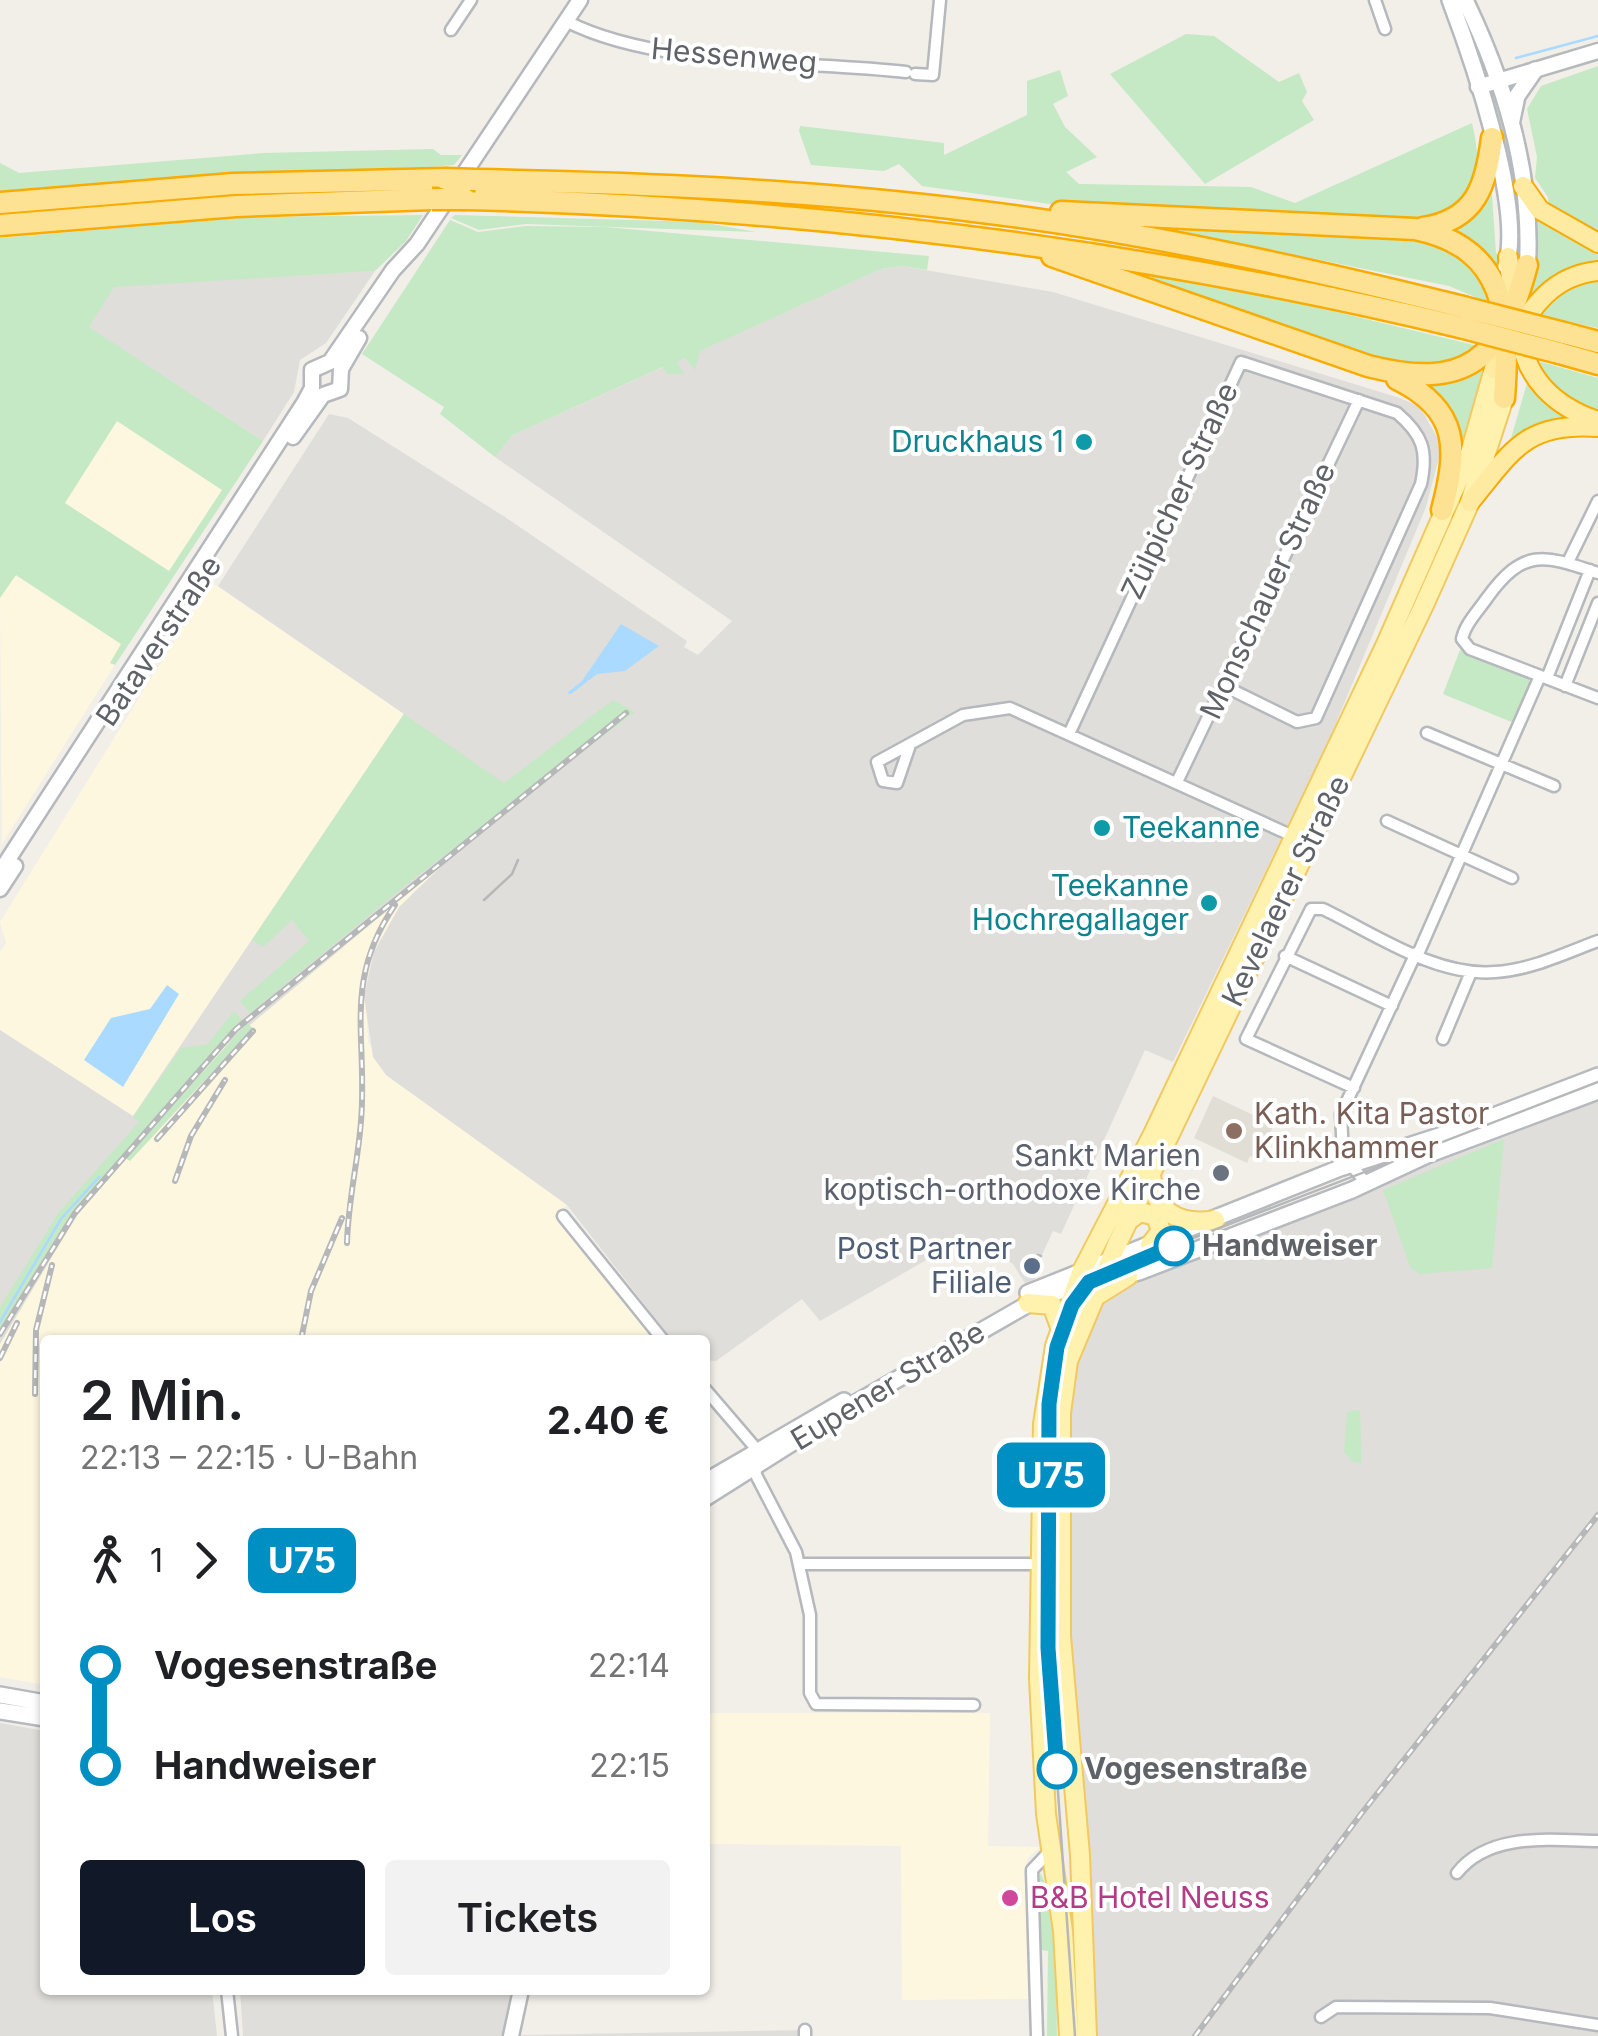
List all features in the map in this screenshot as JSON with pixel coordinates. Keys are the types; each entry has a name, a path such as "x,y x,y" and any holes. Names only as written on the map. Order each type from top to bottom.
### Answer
{"highway":[{"path":"1415,229 1449,222 1472,206 1485,184 1492,138"},
{"path":"0,203 233,184 445,179 772,190 974,211 1212,250 1561,343 1598,364"},
{"path":"1524,186 1540,210 1598,243"},
{"path":"0,225 236,206 436,205 465,199 722,209 968,235 1168,264 1461,317"},
{"path":"974,211 1415,229 1452,239 1481,260 1540,384 1566,408 1598,424"},
{"path":"968,235 1116,275 1368,366 1414,388 1442,415 1453,456 1442,510"},
{"path":"1504,398 1499,362 1511,329 1518,261"},
{"path":"1368,366 1418,376 1455,373 1489,353 1548,290 1576,275 1598,271"},
{"path":"1561,343 1598,342"},
{"path":"1470,502 1508,453 1528,437 1554,428 1598,424"}],"main road":[{"path":"1450,0 1492,138 1518,261"},
{"path":"1466,0 1499,80 1524,186 1511,329 1514,373 1504,398"},
{"path":"1511,124 1517,96 1535,70"},
{"name":"Kevelaerer Straße","path":"1068,2036 1066,1960 1051,1850 1039,1679 1044,1406 1060,1329 1080,1276 1386,644 1470,453 1499,362"},
{"name":"Kevelaerer Straße","path":"1087,2036 1078,1826 1061,1636 1061,1414 1068,1361 1128,1220 1470,502 1504,398"},
{"path":"1080,1276 1110,1260 1349,1166 1452,1132 1598,1076"},
{"path":"1092,1299 1128,1276 1366,1183 1428,1154 1598,1091"},
{"path":"1150,1174 1157,1199 1168,1214 1187,1222 1215,1220"},
{"path":"1128,1220 1140,1212 1156,1216 1161,1231 1150,1245"},
{"path":"1080,1276 1101,1280 1128,1276"},
{"name":"Eupener Straße","path":"710,1480 754,1460 1080,1276"},
{"name":"Eupener Straße","path":"710,1494 754,1460 1014,1300 1080,1276"},
{"path":"1028,1303 1052,1306 1060,1329"},
{"path":"0,1695 40,1702"},
{"path":"0,1711 40,1717"},
{"path":"1051,1850 1068,1840 1078,1826"},
{"path":"1051,1850 1068,1854 1082,1890"}],"street":[{"path":"452,30 471,0"},
{"name":"Bataverstraße","path":"0,872 318,392 340,389 335,366 393,270 417,244 436,205 580,0"},
{"name":"Hessenweg","path":"566,21 598,36 651,50 933,75 940,0"},
{"path":"1375,0 1385,29"},
{"path":"1478,87 1598,51"},
{"name":"Zülpicher Straße","path":"1069,734 1240,362 1358,400"},
{"name":"Bataverstraße","path":"0,890 318,392 312,370 335,366"},
{"path":"1224,686 1298,722 1316,718 1421,484 1426,462 1416,429 1397,413 1358,400"},
{"name":"Monschauer Straße","path":"1177,782 1358,400"},
{"path":"1568,562 1598,502"},
{"path":"1366,1183 1349,1166 1342,1149 1340,1119 1463,856 1544,677 1594,571 1538,557 1523,561 1491,592 1463,632 1464,645 1470,649 1544,677 1565,686 1598,698"},
{"path":"1565,686 1598,603"},
{"path":"910,744 963,715 1010,708 1295,837"},
{"path":"1427,733 1554,786"},
{"path":"1388,821 1512,878"},
{"path":"1354,1088 1246,1038 1306,912 1317,907 1448,969 1472,972 1521,968 1598,941"},
{"path":"1285,956 1392,1006"},
{"path":"1443,1039 1472,972"},
{"path":"563,1216 659,1335"},
{"name":"Eupener Straße","path":"710,1394 746,1434 754,1460"},
{"path":"754,1460 800,1564 810,1615 810,1694 816,1704 974,1704"},
{"path":"800,1564 1044,1564"},
{"path":"1457,1873 1471,1857 1504,1845 1598,1840"},
{"path":"1037,2036 1032,1870 1051,1850"},
{"path":"228,1995 232,2036"},
{"path":"511,2036 520,1995"},
{"path":"1321,2017 1336,2007 1490,2008 1598,2025"}],"shaded area":[{"path":"902,266 1053,292 1400,398 1420,407 1442,446 1426,507 1328,742 1173,1062 1145,1050 1061,1234 1053,1231 1040,1259 1043,1262 1034,1274 1036,1278 1026,1285 1013,1264 981,1243 963,1239 820,1321 802,1299 716,1361 710,1360 710,1335 668,1335 567,1205 386,1075 373,1057 364,996 374,952 399,907 450,858 220,1050 77,1215 0,1344 0,1030 133,1116 404,714 218,586 329,414 348,418 505,517 687,641 684,647 698,655 732,621 495,457 513,435 881,269"},
{"path":"375,271 326,343 300,360 294,392 263,441 88,327 114,286"},
{"path":"117,421 222,490 169,571 64,503"},
{"path":"15,575 126,647 2,844 0,598"},
{"path":"211,582 404,714 133,1117 0,1030 0,952 6,943 0,922"},
{"path":"474,838 413,892 379,941 365,981 368,1041 386,1075 567,1205 557,1214 652,1335 40,1335 40,1684 0,1677 0,1344 77,1215 238,1031"},
{"name":"Kath. Kita Pastor Klinkhammer","path":"1213,1096 1274,1125 1256,1159 1250,1156 1247,1163 1194,1138"},
{"path":"1598,1097 1598,2036 1091,2036 1066,1664 1068,1404 1079,1354 1093,1317 1110,1289 1413,1166"},
{"path":"710,1713 990,1713 988,1846 1040,1847 1028,1858 1024,1872 1032,1999 902,2000 901,1846 710,1844"},
{"path":"0,1723 40,1730 40,1995 213,1995 217,2036 0,2036"},
{"path":"240,1995 514,1995 504,2036 243,2036"},
{"path":"809,2030 809,2036 522,2036 522,2035"}],"green space":[{"path":"1186,34 1214,36 1279,82 1299,73 1307,92 1302,101 1314,120 1205,184 1110,74"},
{"path":"1598,66 1598,233 1549,209 1548,197 1535,178 1537,157 1527,109 1541,86"},
{"path":"1060,70 1068,96 1053,104 1065,127 1097,157 1066,172 1079,184 1251,187 1295,203 1472,123 1476,176 1464,200 1452,209 1416,219 1064,206 922,186 899,164 884,171 811,165 799,131 800,126 944,143 944,155 1027,115 1027,81"},
{"path":"1497,90 1523,203 1522,248 1516,269 1508,166 1491,105"},
{"path":"433,149 441,155 462,155 454,165 431,167 233,173 0,192 0,163 19,173 264,153"},
{"path":"1491,182 1496,253 1500,257 1497,274 1482,250 1447,226"},
{"path":"1531,211 1598,249 1598,262 1554,274 1529,301"},
{"path":"423,215 406,241 375,271 114,287 89,327 263,441 115,665 110,663 121,644 16,575 0,598 0,238 249,217","holes":["117,421 222,490 169,571 65,503"]},
{"path":"455,215 701,222 756,232 526,224 479,230 451,218"},
{"path":"1118,219 1434,239 1474,262 1487,302 1449,286"},
{"path":"450,220 478,232 526,226 605,227 929,256 927,270 902,266 881,269 700,351 695,370 685,358 677,362 684,374 667,374 663,367 513,435 495,457 440,414 444,407 362,354"},
{"path":"1114,267 1303,304 1478,346 1481,354 1413,372"},
{"path":"1598,279 1598,328 1534,314 1563,290"},
{"path":"1489,358 1460,459 1421,384 1461,378"},
{"path":"1541,362 1598,378 1598,416 1557,395 1536,367"},
{"path":"1528,380 1544,404 1570,422 1509,445"},
{"path":"1460,650 1528,677 1530,682 1514,723 1443,694"},
{"path":"613,700 635,712 416,877 250,1013 240,1001 309,941 292,920 263,947 252,940 404,714 504,783"},
{"path":"234,1011 242,1020 73,1212 0,1331 0,1307 59,1212 139,1122 133,1117 181,1048 208,1044"},
{"path":"247,1023 253,1028 130,1161 125,1158"},
{"path":"1504,1139 1492,1268 1420,1274 1411,1269 1383,1190"},
{"path":"1360,1410 1362,1463 1353,1462 1344,1452 1347,1412"},
{"path":"1040,1873 1052,1926 1057,2036 1047,2036 1048,1951 1041,1950"}],"water":[{"path":"621,624 659,646 625,671 597,674 567,693 582,681"},
{"path":"167,985 179,994 123,1087 84,1060 111,1018 150,1009"}],"waterway":[{"path":"1516,58 1598,36"},
{"path":"0,1322 61,1219 99,1177"}],"tram line":[{"path":"484,900 512,874 518,860"},
{"path":"1075,2036 1048,1648 1049,1404 1057,1347 1072,1305 1089,1283 1113,1269 1598,1082"}],"railway":[{"path":"0,1334 75,1213 236,1029 626,713"},
{"path":"347,1243 361,1121 363,985 368,960 395,905"},
{"path":"157,1139 253,1031"},
{"path":"175,1181 191,1136 225,1080"},
{"path":"302,1335 311,1291 342,1218"},
{"path":"35,1394 36,1330 52,1265"},
{"path":"0,1358 17,1323"},
{"path":"1195,2036 1361,1814 1598,1515"}],"metro line":[{"name":"U75","path":"1057,1769 1048,1648 1049,1404 1057,1347 1072,1305 1089,1282 1174,1246"}],"place":[{"name":"Druckhaus 1","path":"1084,442"},
{"name":"Teekanne","path":"1102,828"},
{"name":"Teekanne Hochregallager","path":"1209,903"},
{"name":"Kath. Kita Pastor Klinkhammer","path":"1234,1131"},
{"name":"Sankt Marien koptisch-orthodoxe Kirche","path":"1221,1173"},
{"name":"Handweiser","path":"1174,1246"},
{"name":"Post Partner Filiale","path":"1032,1266"},
{"name":"Vogesenstraße","path":"1057,1769"},
{"name":"B&B Hotel Neuss","path":"1010,1898"}]}
